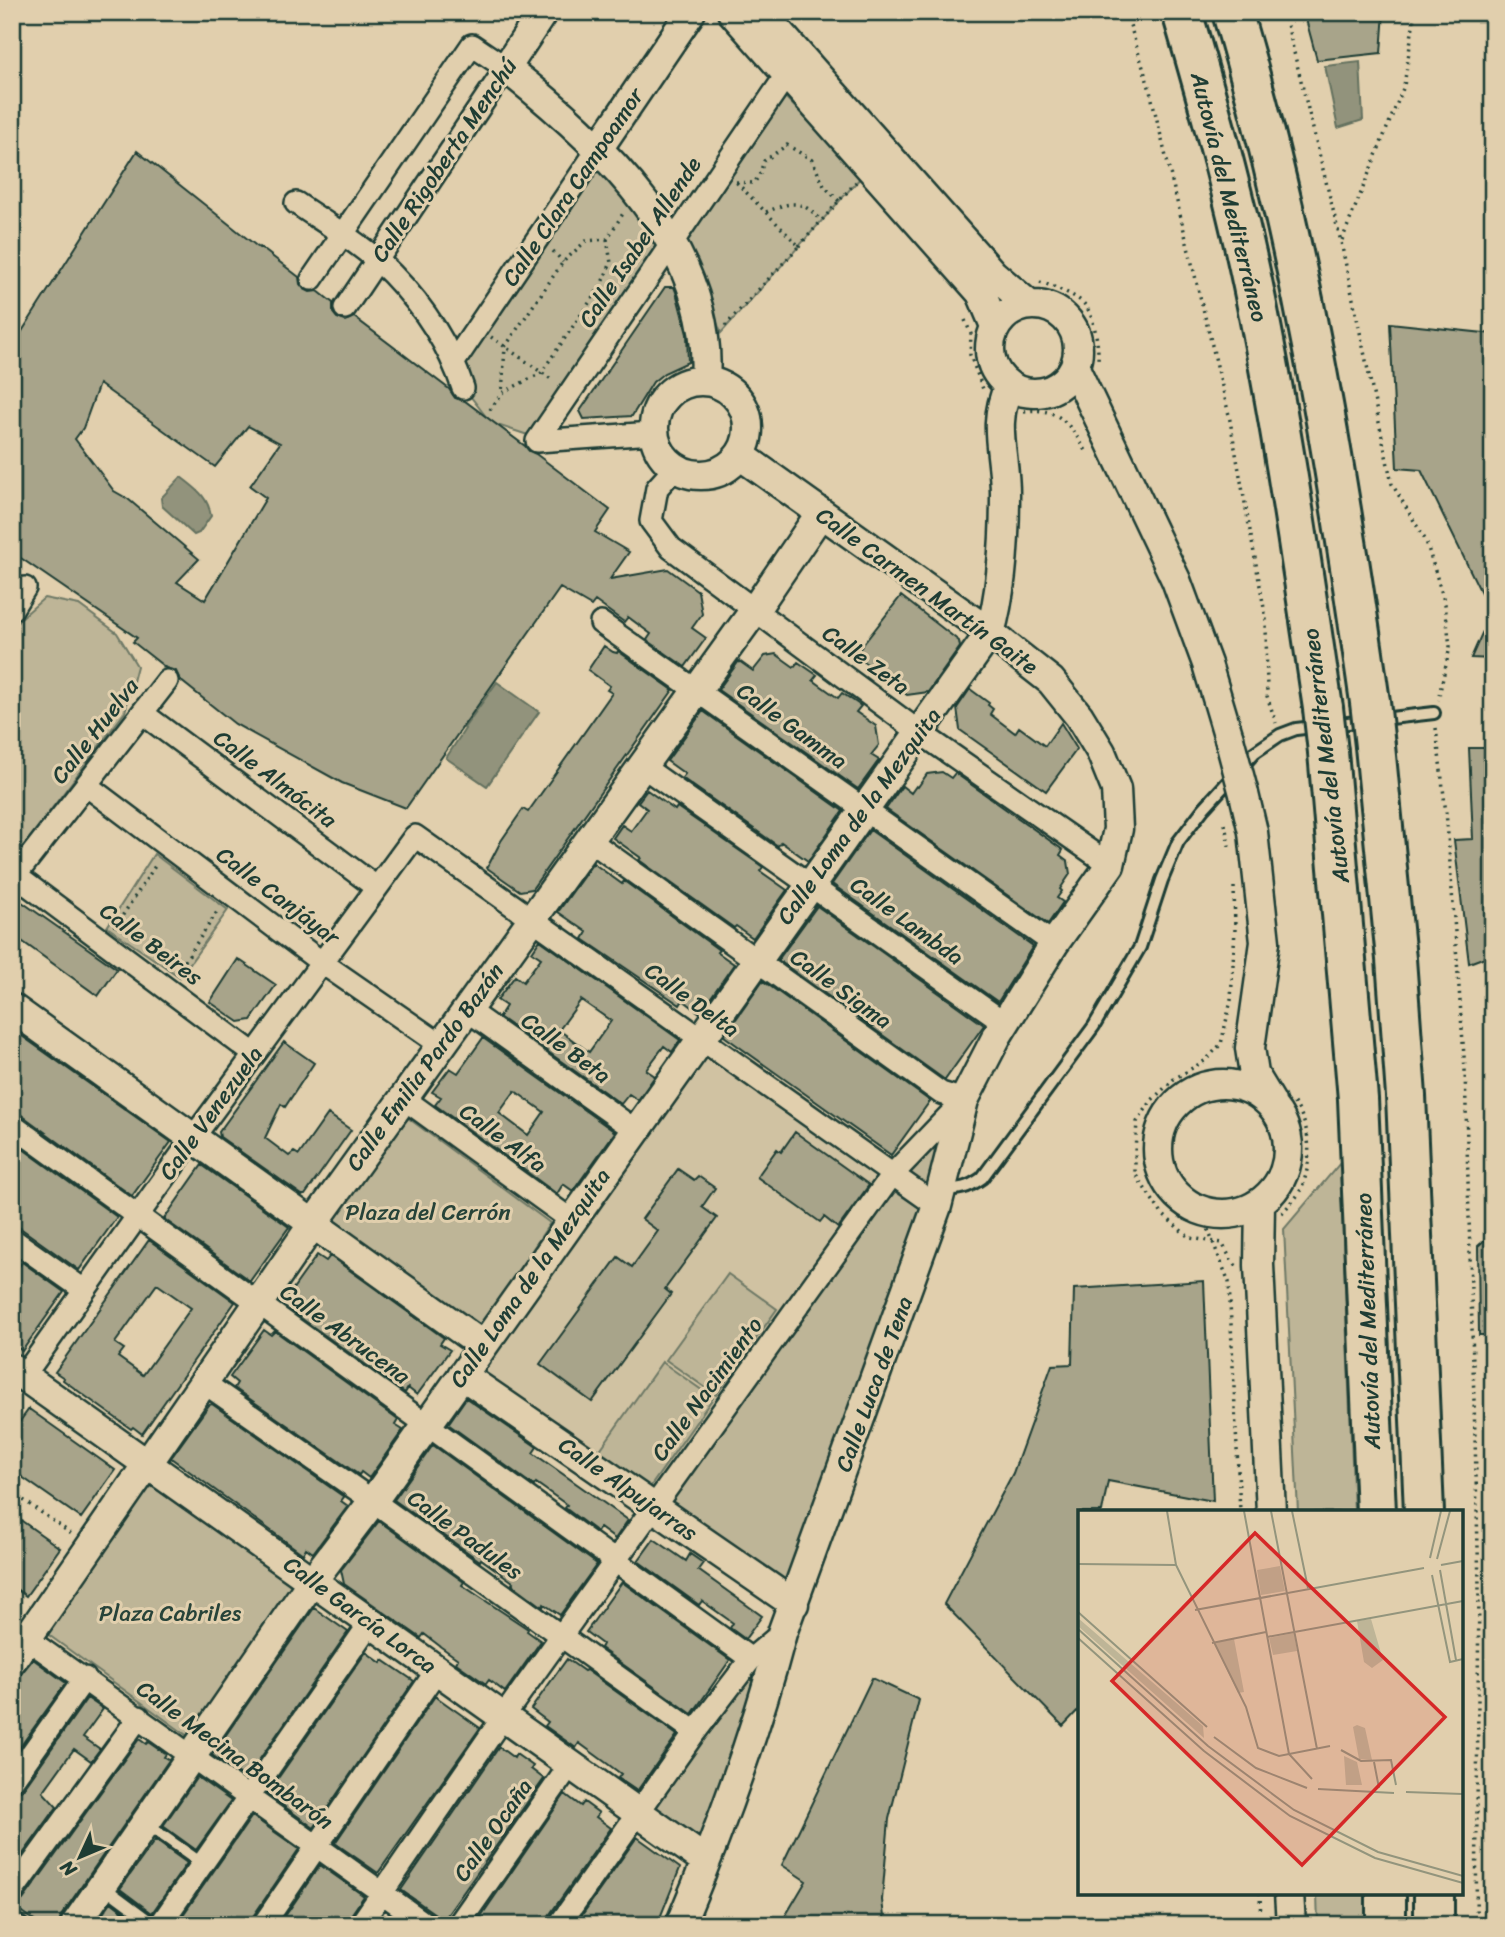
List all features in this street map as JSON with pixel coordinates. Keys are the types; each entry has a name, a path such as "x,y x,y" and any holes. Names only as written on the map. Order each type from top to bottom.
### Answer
{"highway":[{"name":"Autovía del Mediterráneo","path":"1182,12 1236,212 1261,324 1296,518 1328,751 1358,1098 1376,1510"},
{"name":"Autovía del Mediterráneo","path":"1232,12 1282,201 1307,315 1343,510 1370,702 1396,959 1406,1096 1424,1510"},
{"path":"1385,1895 1386,1925"},
{"path":"1434,1895 1434,1925"}],"street":[{"name":"Calle Rigoberta Menchú","path":"345,308 543,12"},
{"name":"Calle Clara Campoamor","path":"454,362 691,12"},
{"path":"732,12 981,293 995,326"},
{"path":"761,12 993,274 1031,292 1071,322 1110,443 1176,580 1207,664 1253,832 1265,942 1250,1048 1254,1074 1285,1106 1289,1153 1284,1172 1275,1189 1259,1265 1271,1510"},
{"name":"Calle Rigoberta Menchú","path":"313,279 472,45 506,68"},
{"path":"506,68 598,149 636,193 671,244 684,266 702,323 705,380"},
{"name":"Calle Isabel Allende","path":"653,433 537,440 671,244 729,175 787,74"},
{"path":"296,203 391,273 422,309 454,362 463,388"},
{"path":"1031,292 995,326 989,342 990,359 997,374 1010,391 1069,401 1089,416 1110,443"},
{"path":"990,633 996,611 1005,491 998,428 1003,400 1010,391 1059,387 1087,366"},
{"path":"705,380 721,385 734,394 744,408 748,424 747,440 740,455 730,466 703,476 688,474 675,468 660,453 653,433 658,405 667,394 691,381 705,380"},
{"name":"Calle Carmen Martín Gaite","path":"740,455 990,633 1051,681 1079,716 1101,752 1116,789 1118,829 1110,865"},
{"name":"Calle Zeta","path":"675,468 657,488 651,521 671,548 919,732 1110,865"},
{"name":"Calle Emilia Pardo Bazán","path":"17,1642 89,1546 257,1303 754,611 820,514"},
{"path":"12,609 25,588"},
{"name":"Calle Gamma","path":"601,622 1054,944"},
{"name":"Calle Loma de la Mezquita","path":"75,1925 313,1580 373,1501 990,633"},
{"name":"Calle Huelva","path":"14,878 167,681"},
{"name":"Calle Almócita","path":"142,713 376,887"},
{"name":"Calle Lambda","path":"642,766 1004,1023"},
{"name":"Calle Canjáyar","path":"86,785 321,962 441,1045"},
{"name":"Calle Venezuela","path":"16,1379 415,836"},
{"name":"Calle Delta","path":"415,836 892,1175 940,1198"},
{"name":"Calle Sigma","path":"589,840 941,1093 964,1100"},
{"name":"Calle Luca de Tena","path":"680,1925 706,1861 768,1685 782,1633 940,1198 964,1100 1004,1023 1054,944 1110,865"},
{"name":"Calle Beires","path":"14,878 254,1054"},
{"path":"12,1008 482,1346"},
{"name":"Calle Beta","path":"467,1010 635,1130"},
{"path":"1215,1084 1250,1048"},
{"path":"1259,1265 1234,1233 1182,1199 1168,1183 1159,1163 1158,1141 1165,1121 1177,1103 1195,1090 1215,1084 1251,1090 1266,1100 1285,1106"},
{"name":"Calle Alfa","path":"403,1098 571,1220"},
{"name":"Calle Nacimiento","path":"360,1925 503,1717 892,1175 964,1100"},
{"name":"Calle Abrucena","path":"12,1125 751,1659"},
{"path":"1200,1210 1221,1214 1270,1210"},
{"path":"12,1239 84,1290"},
{"name":"Calle Alpujarras","path":"462,1374 794,1604"},
{"name":"Calle García Lorca","path":"16,1379 146,1464 313,1580 706,1861"},
{"name":"Calle Padules","path":"203,1382 695,1732"},
{"path":"157,1925 249,1799 370,1623"},
{"path":"559,1925 695,1732 751,1659 782,1633"},
{"name":"Calle Mecina Bombarón","path":"17,1642 85,1678 427,1925"},
{"path":"263,1925 437,1670"},
{"path":"12,1781 85,1678"},
{"path":"12,1892 139,1717"},
{"name":"Calle Ocaña","path":"458,1925 570,1765"},
{"path":"1289,1895 1291,1925"}],"lane":[{"path":"940,1198 970,1187 982,1178 1094,1026 1140,947 1162,880 1178,842 1204,808 1255,752 1280,735 1296,729 1434,713"},
{"path":"145,1823 203,1864"},
{"path":"102,1886 157,1925"},
{"path":"12,1918 23,1925"}],"path":[{"path":"1126,12 1149,87 1229,415 1266,619 1267,696 1280,735"},
{"path":"1284,12 1341,242 1392,484 1426,541 1445,604 1451,647 1434,713 1447,822 1465,1070 1479,1585 1476,1925"},
{"path":"1341,242 1404,86 1415,12"},
{"path":"729,175 754,183 764,161 787,145 812,160 824,186 839,201"},
{"path":"705,349 869,167"},
{"path":"729,175 799,246"},
{"path":"490,410 502,393 541,373 600,287 611,263 607,239 636,193"},
{"path":"765,212 788,203 808,206 822,221"},
{"path":"502,393 505,347 563,262 586,241 607,239"},
{"path":"1031,292 1056,287 1085,305 1099,342 1087,366"},
{"path":"962,312 971,334 970,355 1010,391"},
{"path":"477,328 570,392"},
{"path":"104,942 169,847"},
{"path":"167,989 230,893"},
{"path":"1270,1210 1300,1191 1310,1154 1300,1110 1285,1106"},
{"path":"1200,1210 1228,1282 1240,1510"},
{"path":"12,1492 89,1546"},
{"path":"1260,1895 1261,1925"}],"shaded area":[{"path":"1360,62 1363,120 1338,128 1325,66"},
{"path":"181,477 207,503 211,516 199,533 194,535 162,506 161,498"},
{"path":"497,682 539,712 487,786 446,758"},
{"path":"700,1038 892,1175 654,1507 462,1375"}],"green space":[{"path":"784,96 862,176 721,333 687,240"},
{"path":"600,168 659,241 528,435 491,423 471,397 466,364"},
{"path":"44,598 79,605 117,633 137,666 125,712 12,861 12,630 20,619"},
{"path":"154,854 228,910 180,977 107,927"},
{"name":"Plaza del Cerrón","path":"408,1118 550,1223 479,1330 328,1220"},
{"path":"954,1120 928,1186 904,1172"},
{"path":"1340,1163 1354,1510 1298,1510 1284,1229"},
{"path":"891,1189 926,1212 789,1593 661,1508"},
{"path":"728,1274 777,1309 716,1395 666,1360"},
{"path":"662,1362 713,1398 648,1490 597,1454"},
{"name":"Plaza Cabriles","path":"150,1485 298,1589 189,1737 46,1633"},
{"path":"751,1668 761,1675 700,1847 647,1810"},
{"path":"1317,1895 1368,1895 1369,1925 1318,1925"}],"building":[{"path":"1304,12 1384,12 1381,53 1317,60"},
{"path":"137,151 299,277 304,289 310,292 318,291 333,303 333,313 337,318 345,321 354,317 449,389 455,398 465,401 610,510 595,532 629,552 610,579 668,569 698,591 702,614 692,628 706,638 685,667 647,640 651,634 628,617 624,622 595,601 591,606 560,588 406,808 342,783 235,724 180,680 176,671 166,668 133,642 137,638 12,552 12,347","holes":["99,384 215,467 248,426 280,443 250,486 266,498 205,600 177,582 199,559 128,499 114,491 75,439 83,428"]},
{"path":"665,287 674,287 676,292 687,334 688,362 664,373 653,382 632,416 584,419 580,411"},
{"path":"1390,323 1493,334 1493,659 1471,658 1491,613 1421,470 1397,468"},
{"path":"901,596 959,641 960,647 928,692 907,695 855,655"},
{"path":"604,646 613,652 618,651 673,690 532,889 520,891 487,868 501,841 523,809 528,812 612,693 607,690 610,686 588,670"},
{"path":"776,654 794,667 798,662 817,675 813,680 838,698 842,693 861,706 856,712 876,726 879,745 871,755 879,760 858,789 718,690 739,661 753,671 765,656"},
{"path":"970,689 989,703 993,709 990,714 1015,733 1019,727 1045,746 1061,723 1077,749 1046,791 960,730 957,708"},
{"path":"703,711 843,811 808,861 781,842 778,846 682,778 685,774 667,761"},
{"path":"1469,748 1493,748 1493,954 1469,963 1454,840 1473,839"},
{"path":"942,772 951,778 955,773 1063,850 1060,855 1068,861 1070,874 1057,898 1063,902 1048,924 886,809 902,786 911,793 927,774"},
{"path":"647,790 675,810 677,807 763,867 760,871 787,890 753,938 736,926 734,928 639,860 641,858 613,838 622,825 631,831 647,809 638,802"},
{"path":"870,830 1033,946 998,1002 832,884"},
{"path":"593,863 622,884 624,881 719,950 717,952 734,964 700,1013 683,1000 680,1005 583,939 587,932 558,912"},
{"path":"12,895 117,969 98,996 12,934"},
{"path":"817,906 984,1025 945,1080 778,960"},
{"path":"540,940 680,1040 672,1052 664,1046 646,1070 655,1076 638,1100 629,1094 621,1104 499,1017 506,1006 497,1000 515,976 523,982 541,958 532,952","holes":["581,1000 611,1021 589,1052 559,1030"]},
{"path":"238,959 276,985 251,1020 239,1022 210,1002"},
{"path":"763,981 930,1101 891,1155 724,1036"},
{"path":"12,1029 171,1142 132,1196 20,1114 12,1112"},
{"path":"483,1038 615,1132 573,1191 563,1184 557,1194 435,1105 441,1097 432,1092 450,1068 458,1073","holes":["515,1091 544,1112 528,1135 499,1113"]},
{"path":"284,1042 314,1063 285,1107 281,1104 265,1138 289,1156 294,1152 299,1155 328,1114 351,1130 305,1195 220,1137 219,1132"},
{"path":"795,1132 869,1185 838,1228 824,1217 820,1222 757,1177 777,1149 781,1152"},
{"path":"12,1141 117,1217 79,1270 12,1222"},
{"path":"202,1165 289,1227 250,1281 164,1219"},
{"path":"678,1169 694,1180 698,1176 715,1188 702,1207 717,1218 665,1289 671,1294 592,1402 540,1364 618,1257 632,1267 658,1231 642,1219"},
{"path":"1493,1233 1493,1335 1479,1335 1478,1246"},
{"path":"149,1240 235,1302 142,1434 133,1427 131,1429 55,1372","holes":["157,1284 191,1308 143,1375 118,1357 124,1349 115,1343"]},
{"path":"317,1255 326,1261 330,1256 444,1338 440,1344 450,1350 417,1395 408,1388 405,1393 291,1311 294,1307 285,1300"},
{"path":"22,1262 64,1292 22,1351 12,1343 12,1277"},
{"path":"1204,1281 1213,1501 1108,1481 1102,1510 1078,1510 1078,1710 1063,1726 944,1604 1013,1473 1052,1365 1072,1364 1074,1289"},
{"path":"264,1330 271,1335 275,1331 398,1420 395,1425 403,1430 369,1478 361,1472 359,1475 234,1388 237,1383 230,1377"},
{"path":"466,1398 537,1447 533,1453 628,1520 615,1539 600,1528 597,1532 565,1508 567,1505 536,1483 534,1486 448,1424"},
{"path":"212,1404 344,1497 341,1501 348,1506 313,1553 306,1548 303,1554 171,1458"},
{"path":"29,1409 115,1470 81,1518 12,1470 12,1432"},
{"path":"433,1445 597,1564 560,1615 544,1604 543,1607 481,1559 480,1561 394,1500"},
{"path":"12,1514 60,1548 26,1596 12,1586"},
{"path":"379,1521 541,1641 505,1692 489,1680 486,1684 456,1663 458,1659 424,1634 421,1638 344,1584 341,1570"},
{"path":"654,1539 686,1561 690,1554 703,1563 698,1570 762,1616 745,1639 730,1628 733,1623 702,1601 699,1605 638,1561"},
{"path":"622,1582 730,1660 692,1714 600,1648 602,1644 586,1632"},
{"path":"314,1608 348,1632 246,1779 212,1755"},
{"path":"366,1652 414,1681 314,1828 267,1794"},
{"path":"33,1659 66,1683 12,1758 12,1685"},
{"path":"567,1659 677,1735 637,1791 618,1778 621,1774 579,1743 576,1748 545,1726 548,1722 531,1709"},
{"path":"872,1678 919,1700 889,1819 882,1900 885,1925 780,1925 806,1881 782,1865"},
{"path":"435,1696 480,1728 378,1873 335,1843"},
{"path":"87,1698 103,1709 83,1737 100,1749 91,1761 74,1749 43,1792 57,1807 12,1869 12,1794 23,1789"},
{"path":"139,1739 166,1754 164,1757 169,1760 61,1916 59,1925 40,1925 12,1905 23,1900"},
{"path":"499,1747 514,1758 516,1754 533,1766 531,1769 544,1779 440,1925 435,1914 401,1890"},
{"path":"197,1777 231,1801 196,1850 163,1826"},
{"path":"565,1794 581,1806 584,1802 599,1813 596,1817 611,1828 548,1917 546,1925 475,1925"},
{"path":"252,1816 299,1849 252,1918 250,1925 176,1925"},
{"path":"637,1837 680,1868 657,1925 575,1925"},
{"path":"155,1840 187,1863 152,1913 120,1889"},
{"path":"320,1865 364,1896 347,1925 279,1925"},
{"path":"111,1902 141,1925 95,1925"}]}
